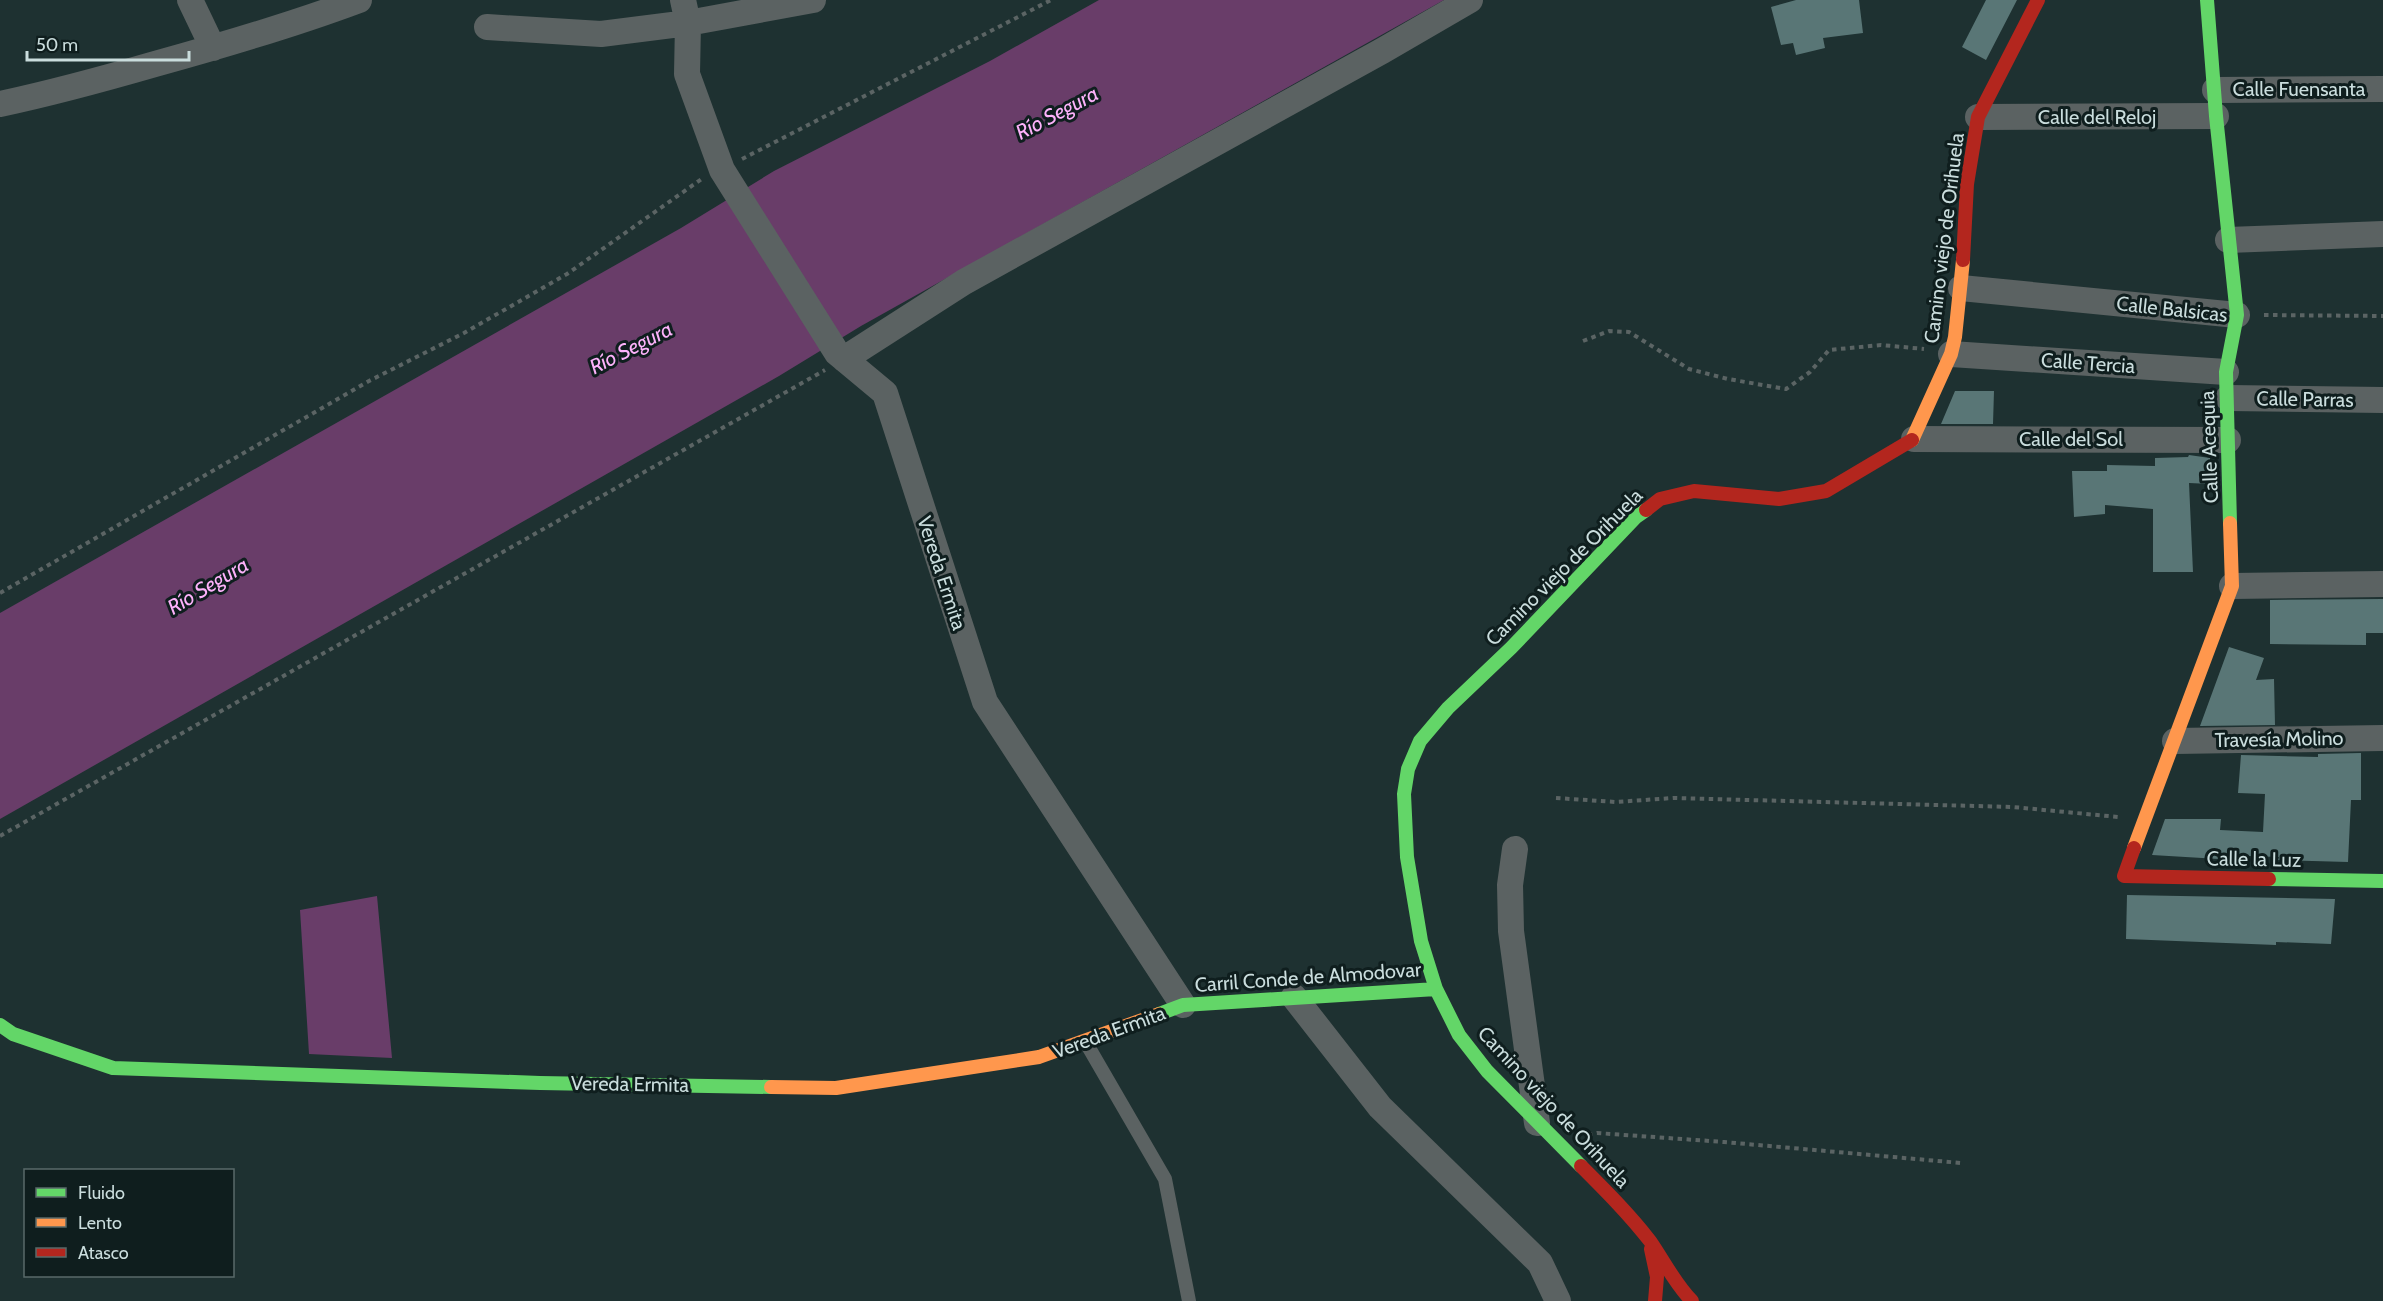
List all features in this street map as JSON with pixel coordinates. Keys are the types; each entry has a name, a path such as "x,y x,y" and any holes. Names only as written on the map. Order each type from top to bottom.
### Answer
{"street":[{"path":"190,0 213,48"},
{"path":"0,104 48,94 213,48 308,19 359,0"},
{"path":"487,27 601,34 686,12 813,0"},
{"path":"841,356 964,282 1342,74 1470,0"},
{"name":"Camino viejo de Orihuela","path":"1692,1301 1680,1289 1664,1260 1650,1244 1634,1219 1487,1071 1459,1035 1436,989 1421,941 1407,857 1404,794 1408,769 1420,741 1448,708 1511,648 1636,517 1660,499 1694,491 1779,499 1826,491 1914,439 1951,352 1961,288 1968,184 1978,117 2038,0"},
{"name":"Calle Acequia","path":"2124,876 2232,586 2226,372 2237,315 2216,116 2207,0"},
{"name":"Vereda Ermita","path":"0,1025 13,1034 113,1068 540,1083 836,1088 1039,1057 1183,1005 985,702 885,393 841,356 722,170 687,74 686,12"},
{"name":"Calle Fuensanta","path":"2215,90 2383,88"},
{"name":"Calle del Reloj","path":"1978,117 2216,116"},
{"path":"2228,240 2383,234"},
{"name":"Calle Balsicas","path":"1961,288 2237,315"},
{"name":"Calle Tercia","path":"1951,352 2226,372"},
{"name":"Calle Parras","path":"2228,398 2383,399"},
{"name":"Calle del Sol","path":"1914,439 2228,440"},
{"path":"2232,586 2383,584"},
{"name":"Travesía Molino","path":"2175,741 2383,738"},
{"path":"1515,849 1510,885 1511,931 1537,1123"},
{"name":"Calle la Luz","path":"2124,876 2383,881"},
{"name":"Carril Conde de Almodovar","path":"1183,1005 1436,989"},
{"path":"1294,997 1380,1107 1540,1263 1558,1301"},
{"name":"Camino viejo de Orihuela","path":"1650,1244 1657,1277 1654,1301"}],"lane":[{"path":"1085,1041 1165,1179 1189,1301"}],"path":[{"path":"0,592 369,381 464,333 567,274 706,176 722,170 1051,0"},
{"name":"Calle Balsicas","path":"2237,315 2383,316"},
{"path":"1583,341 1609,331 1629,332 1689,369 1728,379 1786,389 1810,372 1829,350 1881,345 1951,352"},
{"path":"0,836 841,356"},
{"path":"1556,798 1617,802 1673,798 2013,807 2145,821"},
{"path":"1564,1149 1578,1138 1597,1133 1961,1163"}],"water":[{"name":"Río Segura","path":"1099,0 1444,0 861,326 779,376 0,819 0,613 681,228 774,171 990,61"},
{"path":"377,896 392,1058 309,1054 300,910"}],"building":[{"path":"1796,0 1859,0 1863,33 1823,38 1825,48 1796,55 1793,43 1781,45 1771,7"},
{"path":"1986,0 2017,0 1986,60 1962,47"},
{"path":"1955,391 1994,391 1993,424 1941,424"},
{"path":"2189,455 2210,458 2210,484 2189,483 2193,572 2153,572 2153,509 2105,505 2105,514 2074,517 2072,471 2107,471 2107,465 2155,466 2155,458 2188,457"},
{"path":"2383,599 2383,633 2366,633 2366,645 2270,644 2270,600"},
{"path":"2229,647 2264,658 2256,680 2274,679 2275,725 2200,726"},
{"path":"2361,753 2361,800 2351,800 2348,862 2278,860 2279,857 2219,855 2219,859 2152,855 2165,819 2221,819 2220,830 2263,832 2265,794 2238,793 2241,755 2318,757 2318,754"},
{"path":"2127,895 2335,899 2331,944 2276,942 2276,945 2126,939"}],"traffic: fast":[{"path":"2207,0 2216,116 2237,315 2226,372 2230,523"},
{"path":"1581,1166 1487,1071 1459,1035 1436,989 1421,941 1407,857 1404,794 1408,769 1420,741 1448,708 1511,648 1636,517 1646,510"},
{"path":"2269,879 2383,881"},
{"path":"1159,1014 1183,1005 1436,989"},
{"path":"0,1025 13,1034 113,1068 540,1083 771,1087"}],"traffic: slow":[{"path":"1912,440 1951,354 1955,337 1963,260"},
{"path":"2134,848 2232,586 2230,523"},
{"path":"771,1087 836,1088 1039,1057 1159,1014"}],"traffic: jam":[{"path":"1963,260 1967,184 1978,117 2038,0"},
{"path":"1646,510 1660,499 1694,491 1779,499 1826,491 1912,440"},
{"path":"2134,848 2124,876 2269,879"},
{"path":"1581,1166 1642,1231 1692,1301"},
{"path":"1651,1249 1657,1277 1655,1301"}]}
